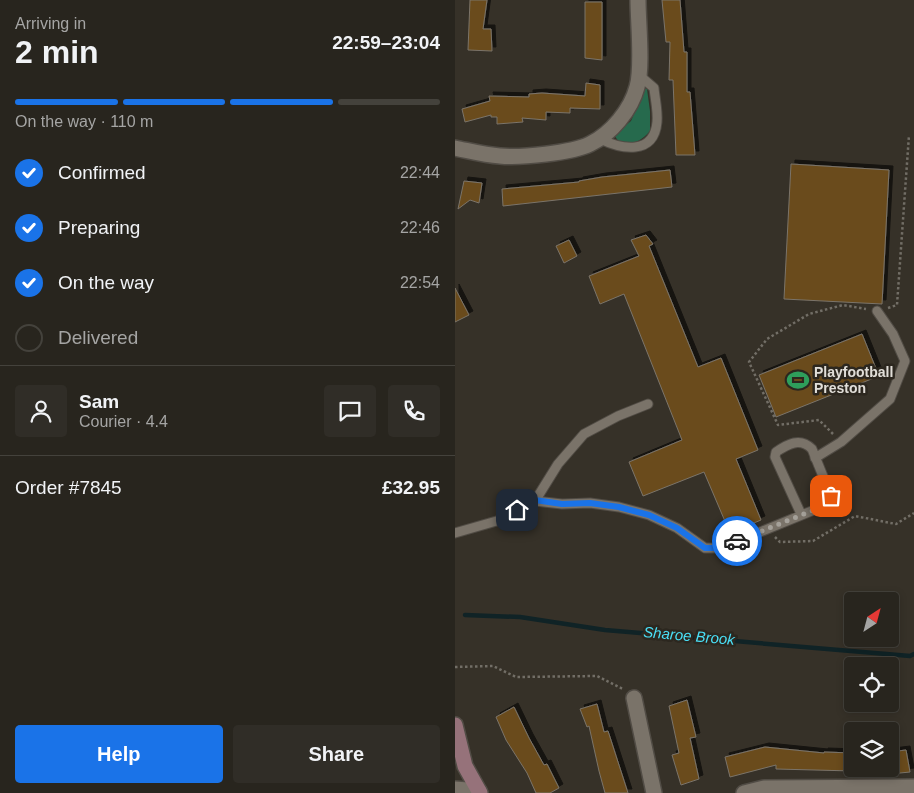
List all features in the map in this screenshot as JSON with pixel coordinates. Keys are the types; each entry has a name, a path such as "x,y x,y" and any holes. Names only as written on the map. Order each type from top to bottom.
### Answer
{"main road":[{"path":"455,726 465,766 479,792"}],"street":[{"path":"455,148 500,156 544,154 588,145 599,139 623,116 637,88 640,76 638,0"},
{"path":"634,698 654,793"},
{"path":"744,793 914,787"},
{"path":"455,789 479,792"}],"lane":[{"path":"599,139 615,146 629,148 645,145 653,135 657,123 654,88 640,76"},
{"path":"815,458 841,442 890,399 905,362 893,334 877,311"},
{"path":"455,533 500,520 535,500 558,464 584,434 618,416 648,404"},
{"path":"535,500 562,504 590,503 619,507 649,515 677,528 705,548 721,548 814,510 828,502 831,496 812,448 806,443 798,442 776,452 775,457 801,514"}],"path":[{"path":"841,442 819,420 778,425 749,362 767,339 809,314 843,305 877,311 897,305 909,135"},
{"path":"767,529 780,542 813,541 855,516 895,524 914,512"},
{"path":"455,667 493,666 516,677 597,676 622,688 634,698"}],"green space":[{"path":"642,89 647,89 650,131 636,142 619,142 614,135 631,121"}],"building":[{"path":"470,0 487,0 483,29 491,29 492,51 468,50"},
{"path":"662,0 680,0 684,52 687,52 687,92 690,92 695,155 676,155 673,80 669,80 670,42 666,42"},
{"path":"585,2 602,2 602,60 585,58"},
{"path":"586,83 600,85 600,109 570,108 570,113 546,112 546,120 522,118 523,122 497,124 497,117 491,117 491,115 465,122 462,109 490,101 489,96 529,97 529,94 542,93 585,96"},
{"path":"791,164 889,170 882,304 784,299"},
{"path":"670,170 672,187 503,206 502,189 579,182 602,177"},
{"path":"464,181 482,183 479,203 470,200 458,209"},
{"path":"646,235 653,244 649,246 698,367 721,358 758,450 736,459 761,520 730,533 704,472 643,496 629,462 682,440 624,294 600,304 589,276 639,256 631,240"},
{"path":"569,240 577,256 564,263 556,246"},
{"path":"455,288 469,315 455,322"},
{"path":"862,334 879,376 776,417 759,375"},
{"path":"687,700 696,737 690,738 699,779 681,785 672,755 679,753 669,706"},
{"path":"597,704 604,732 608,731 628,793 605,793 589,726 587,727 580,709"},
{"path":"514,707 544,765 547,764 559,788 550,793 536,793 527,773 506,740 496,717"},
{"path":"765,747 824,753 844,753 844,771 776,769 776,765 730,777 725,757"},
{"path":"906,750 910,772 899,773 899,751"}],"waterway":[{"name":"Sharoe Brook","path":"465,615 520,617 605,630 910,656 914,654"}],"way so far":[{"path":"737,541 814,510 828,502 831,496"}],"place":[{"name":"Playfootball Preston","path":"798,380"}],"route":[{"path":"517,510 535,500 562,504 590,503 619,507 649,515 677,528 695,539 705,548 721,548 737,541"}]}
